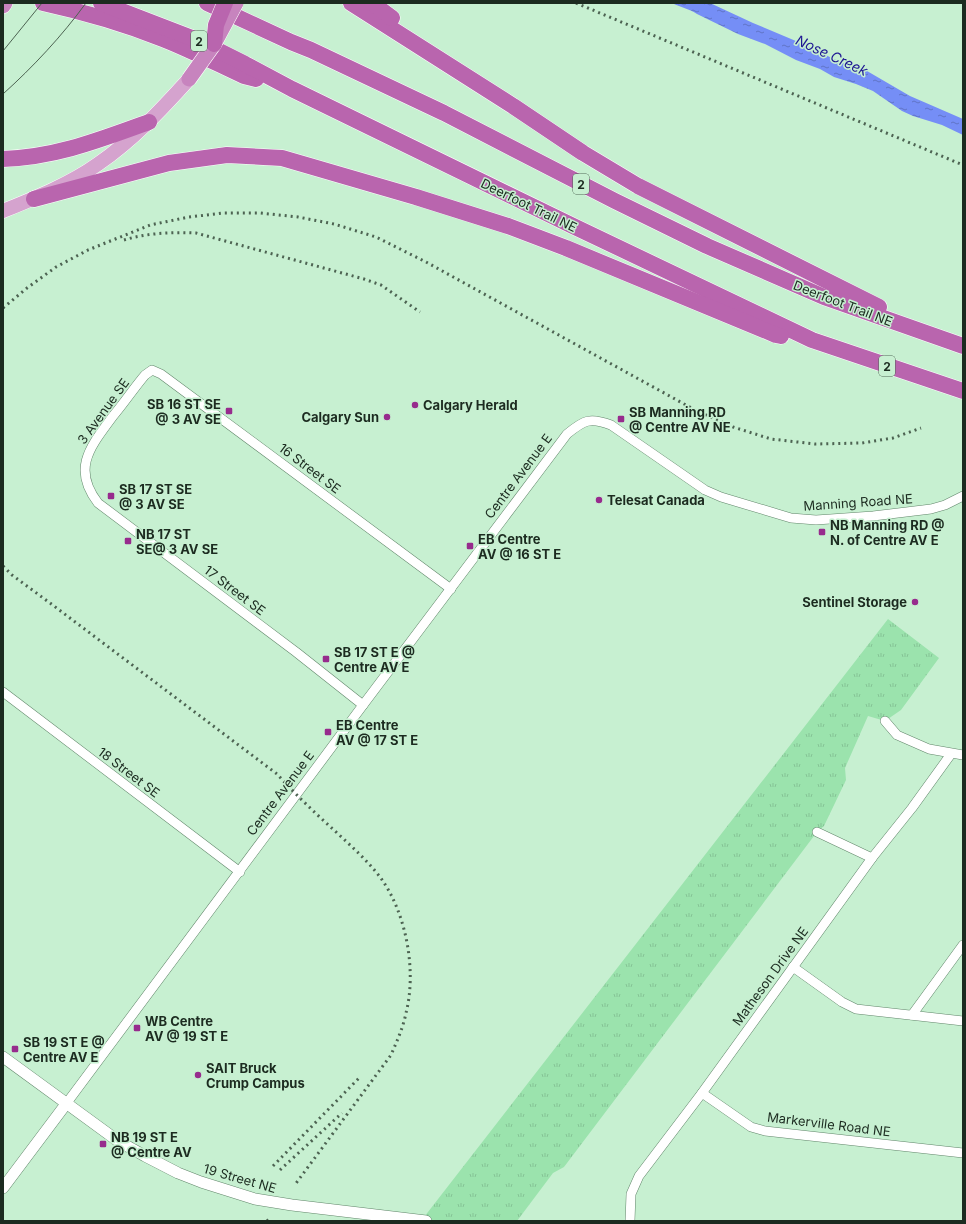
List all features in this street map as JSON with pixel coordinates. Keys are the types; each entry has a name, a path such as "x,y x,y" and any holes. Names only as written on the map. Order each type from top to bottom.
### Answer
{"highway":[{"path":"43,3 86,13 164,39 244,76 292,89"},
{"name":"Deerfoot Trail NE","path":"101,3 197,40 292,89 573,226 812,340 963,391"},
{"name":"Deerfoot Trail NE","path":"207,3 444,113 615,201 707,246 824,297 963,346"},
{"path":"214,44 216,25 225,3"},
{"path":"189,79 214,44 236,3"},
{"path":"351,3 513,106 583,153 638,186 871,304 963,346"},
{"path":"372,3 513,106"},
{"path":"3,159 40,156 67,151 149,122"},
{"path":"34,199 169,163 227,155 282,158 416,196 508,226 566,248 776,335 812,340"}],"main road":[{"path":"3,211 34,199 97,165 116,151 149,122 189,79"}],"street":[{"name":"3 Avenue SE","path":"92,495 86,483 85,469 87,456 94,442 139,383 152,370"},
{"name":"16 Street SE","path":"152,370 168,379 451,589"},
{"name":"Centre Avenue E","path":"3,1188 567,434 586,421"},
{"name":"Manning Road NE","path":"586,421 600,421 611,425 705,490 721,497 797,519 834,519 917,511 945,505 963,496"},
{"name":"17 Street SE","path":"92,495 106,510 296,652 363,705"},
{"name":"18 Street SE","path":"3,692 240,872"},
{"path":"885,721 897,735 929,749 963,755"},
{"name":"Matheson Drive NE","path":"630,1221 631,1194 639,1176 702,1093 872,858 912,808 951,754"},
{"path":"817,832 872,858"},
{"path":"912,1015 963,945"},
{"path":"793,967 842,1002 856,1009 963,1021"},
{"name":"19 Street NE","path":"3,1058 118,1140 178,1173 224,1190 255,1198 292,1205 423,1221"},
{"name":"Markerville Road NE","path":"702,1093 751,1127 765,1131 963,1153"}],"green space":[{"path":"888,619 939,658 901,710 885,721 868,716 845,768 846,780 824,826 817,832 564,1167 553,1173 517,1221 421,1221"}],"water":[{"path":"672,3 710,3 840,62 867,71 910,96 963,119 963,135 942,125 913,116 902,111 873,91 834,77 820,69 796,60 765,44 738,34"}],"tram line":[{"path":"3,51 42,3"},
{"path":"3,94 47,51 86,3"}],"railway":[{"path":"576,3 963,165"},
{"path":"3,308 56,267 88,250 150,225 189,217 224,213 260,213 298,217 334,224 376,237 426,262 695,410 733,427 771,439 815,444 862,443 893,438 921,428"},
{"path":"124,240 160,234 196,233 364,279 381,285 420,312"},
{"path":"3,566 12,575 277,774 370,865 380,877 397,907 407,942 410,979 406,1013 400,1034 391,1055 294,1186"},
{"path":"273,1166 361,1076"},
{"path":"280,1170 342,1113"}],"place":[{"name":"Calgary Herald","path":"415,405"},
{"name":"SB 16 ST SE @ 3 AV SE","path":"229,411"},
{"name":"Calgary Sun","path":"387,417"},
{"name":"SB Manning RD @ Centre AV NE","path":"621,419"},
{"name":"SB 17 ST SE @ 3 AV SE","path":"111,496"},
{"name":"Telesat Canada","path":"599,500"},
{"name":"NB Manning RD @ N. of Centre AV E","path":"822,532"},
{"name":"NB 17 ST SE@ 3 AV SE","path":"128,541"},
{"name":"EB Centre AV @ 16 ST E","path":"470,546"},
{"name":"Sentinel Storage","path":"915,602"},
{"name":"SB 17 ST E @ Centre AV E","path":"326,659"},
{"name":"EB Centre AV @ 17 ST E","path":"328,732"},
{"name":"WB Centre AV @ 19 ST E","path":"137,1028"},
{"name":"SB 19 ST E @ Centre AV E","path":"15,1049"},
{"name":"SAIT Bruck Crump Campus","path":"198,1075"},
{"name":"NB 19 ST E @ Centre AV","path":"103,1144"}],"water label":[{"name":"Nose Creek","path":"832,55"}]}
